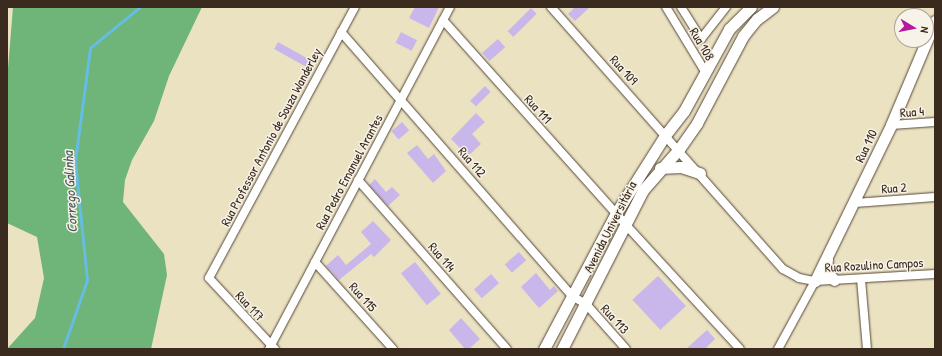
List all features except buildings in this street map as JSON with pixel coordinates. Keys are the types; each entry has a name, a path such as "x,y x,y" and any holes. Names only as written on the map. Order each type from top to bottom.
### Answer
{"street":[{"name":"Rua Professor Antonio de Souza Wanderley","path":"208,278 355,7"},
{"name":"Rua Pedro Emanuel Arantes","path":"272,348 315,262 450,7"},
{"name":"Rua 109","path":"551,7 679,148"},
{"name":"Rua 108","path":"666,7 706,73"},
{"path":"681,7 701,39 726,7"},
{"name":"Avenida Universitária","path":"544,349 616,213 666,134 685,108 730,29 751,7"},
{"name":"Avenida Universitária","path":"562,349 643,190 660,168 679,148 701,114 743,36 757,19 773,7"},
{"name":"Rua 111","path":"443,20 616,213"},
{"name":"Rua 112","path":"341,32 572,296 586,304"},
{"name":"Rua 110","path":"778,349 855,203 927,48"},
{"path":"685,108 701,114"},
{"name":"Rua 4","path":"891,125 935,122"},
{"path":"679,148 783,269 799,278 815,281"},
{"path":"660,168 681,167 700,173"},
{"name":"Rua 114","path":"358,180 507,349"},
{"name":"Rua 2","path":"855,203 935,197"},
{"path":"616,213 740,349"},
{"path":"827,258 826,271 834,280"},
{"name":"Rua 115","path":"315,262 393,349"},
{"name":"Rua Rozulino Campos","path":"815,281 935,274"},
{"name":"Rua 117","path":"208,278 272,348"},
{"path":"861,279 867,349"},
{"name":"Rua 113","path":"586,304 626,349"}],"green space":[{"path":"13,7 202,7 169,76 154,121 132,160 125,180 123,202 164,254 167,275 151,349 7,349 35,318 44,278 37,237 7,223 7,81"}],"waterway":[{"name":"Corrego Galinha","path":"63,349 87,280 75,161 90,48 140,7"}]}
